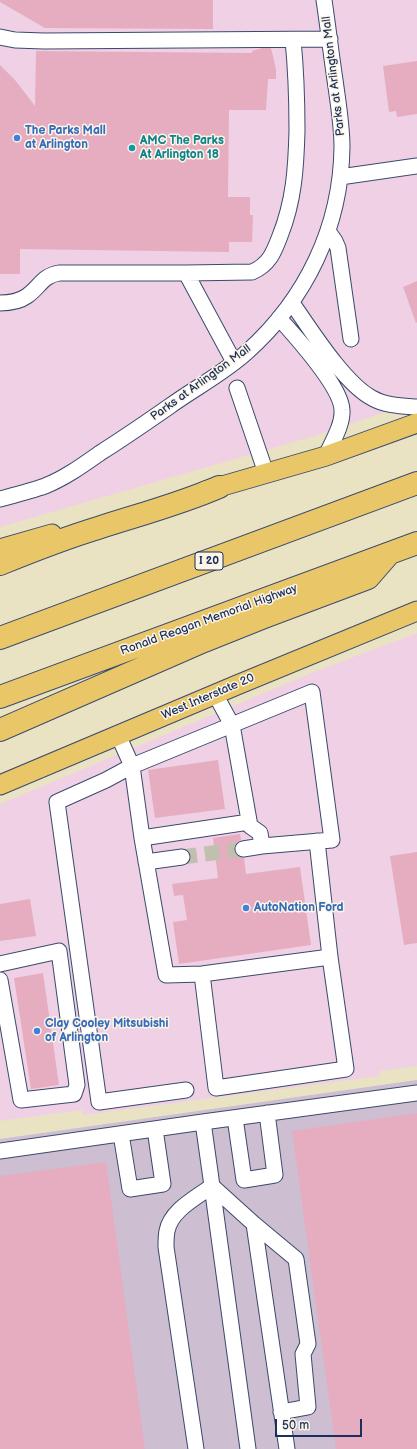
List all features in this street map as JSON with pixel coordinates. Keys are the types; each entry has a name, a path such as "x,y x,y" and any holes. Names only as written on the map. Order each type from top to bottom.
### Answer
{"highway":[{"name":"I 20","path":"0,638 417,483"},
{"path":"0,564 62,540 196,497 219,487"},
{"name":"Ronald Reagan Memorial Highway","path":"0,697 417,543"},
{"path":"0,730 204,641 368,578 388,554"}],"main road":[{"path":"0,549 326,456 417,423"},
{"name":"West Interstate 20","path":"0,785 417,611"}],"street":[{"name":"Parks at Arlington Mall","path":"0,499 45,486 75,471 234,362 252,347 292,303 315,263 328,231 334,210 340,177 342,146 340,123 324,0"},
{"path":"0,37 15,40 44,41 330,39"},
{"path":"0,303 13,302 26,297 43,279 51,274 252,272 260,269 267,263 276,248 289,213 296,170 297,111 293,40"},
{"path":"340,177 417,166"},
{"path":"328,231 338,248 350,339"},
{"path":"186,273 234,362"},
{"path":"292,303 335,363 355,386 372,399 392,405 417,407"},
{"path":"279,318 299,340 334,386 340,399 342,411 341,420 326,456"},
{"path":"237,388 266,473"},
{"path":"186,1090 99,1102 56,802 106,780 132,766 312,692 332,840 242,849"},
{"path":"215,694 232,725 249,822 250,826 260,833 262,846"},
{"path":"118,735 132,766 142,838 166,975 202,974 330,957"},
{"path":"142,838 249,822"},
{"path":"202,974 216,1088 346,1069 330,957 316,841"},
{"path":"146,862 182,857"},
{"path":"0,964 58,951 77,1085 74,1094 21,1100 6,1060 0,980"},
{"path":"0,1151 417,1093"},
{"path":"235,1118 244,1180 275,1175 267,1113"},
{"path":"203,1122 248,1449"},
{"path":"121,1134 130,1189 163,1184 155,1129"},
{"path":"212,1186 296,1259 308,1344 303,1354 308,1408 281,1412"},
{"path":"196,1449 166,1247 167,1230 172,1219 180,1209 212,1186"},
{"path":"254,1224 287,1449"}],"shaded area":[{"path":"0,0 417,0 417,401 318,435 0,527"},
{"path":"417,633 417,1066 380,1071 380,1076 83,1115 82,1110 0,1121 0,804 314,672"},
{"path":"417,1080 417,1449 0,1449 0,1139"}],"building":[{"path":"0,0 213,0 213,29 45,28 0,2"},
{"name":"AMC The Parks At Arlington 18","path":"262,48 271,48 276,69 276,79 268,79 266,110 229,110 228,197 250,197 250,215 253,215 252,242 229,242 229,252 20,249 20,274 0,274 0,65 15,80 35,106 36,51 252,53 252,51"},
{"path":"417,61 417,114 397,117 396,111 389,112 383,66"},
{"path":"417,281 417,322 416,323 403,287"},
{"path":"218,760 225,809 155,818 148,770"},
{"name":"AutoNation Ford","path":"240,834 241,840 237,842 234,850 236,855 244,858 246,874 300,867 311,945 179,964 173,922 187,920 183,895 174,896 172,884 218,878 213,838"},
{"path":"417,852 417,943 404,945 390,856"},
{"path":"30,899 36,936 0,941 0,904"},
{"name":"Clay Cooley Mitsubishi of Arlington","path":"43,973 59,1085 31,1089 14,978"},
{"path":"417,1113 417,1449 336,1449 292,1131"},
{"path":"106,1162 145,1449 0,1449 0,1176"}],"tunnel":[{"path":"182,857 243,849"}],"place":[{"name":"The Parks Mall at Arlington","path":"17,138"},
{"name":"AMC The Parks At Arlington 18","path":"132,148"},
{"name":"AutoNation Ford","path":"246,908"},
{"name":"Clay Cooley Mitsubishi of Arlington","path":"37,1031"}]}
